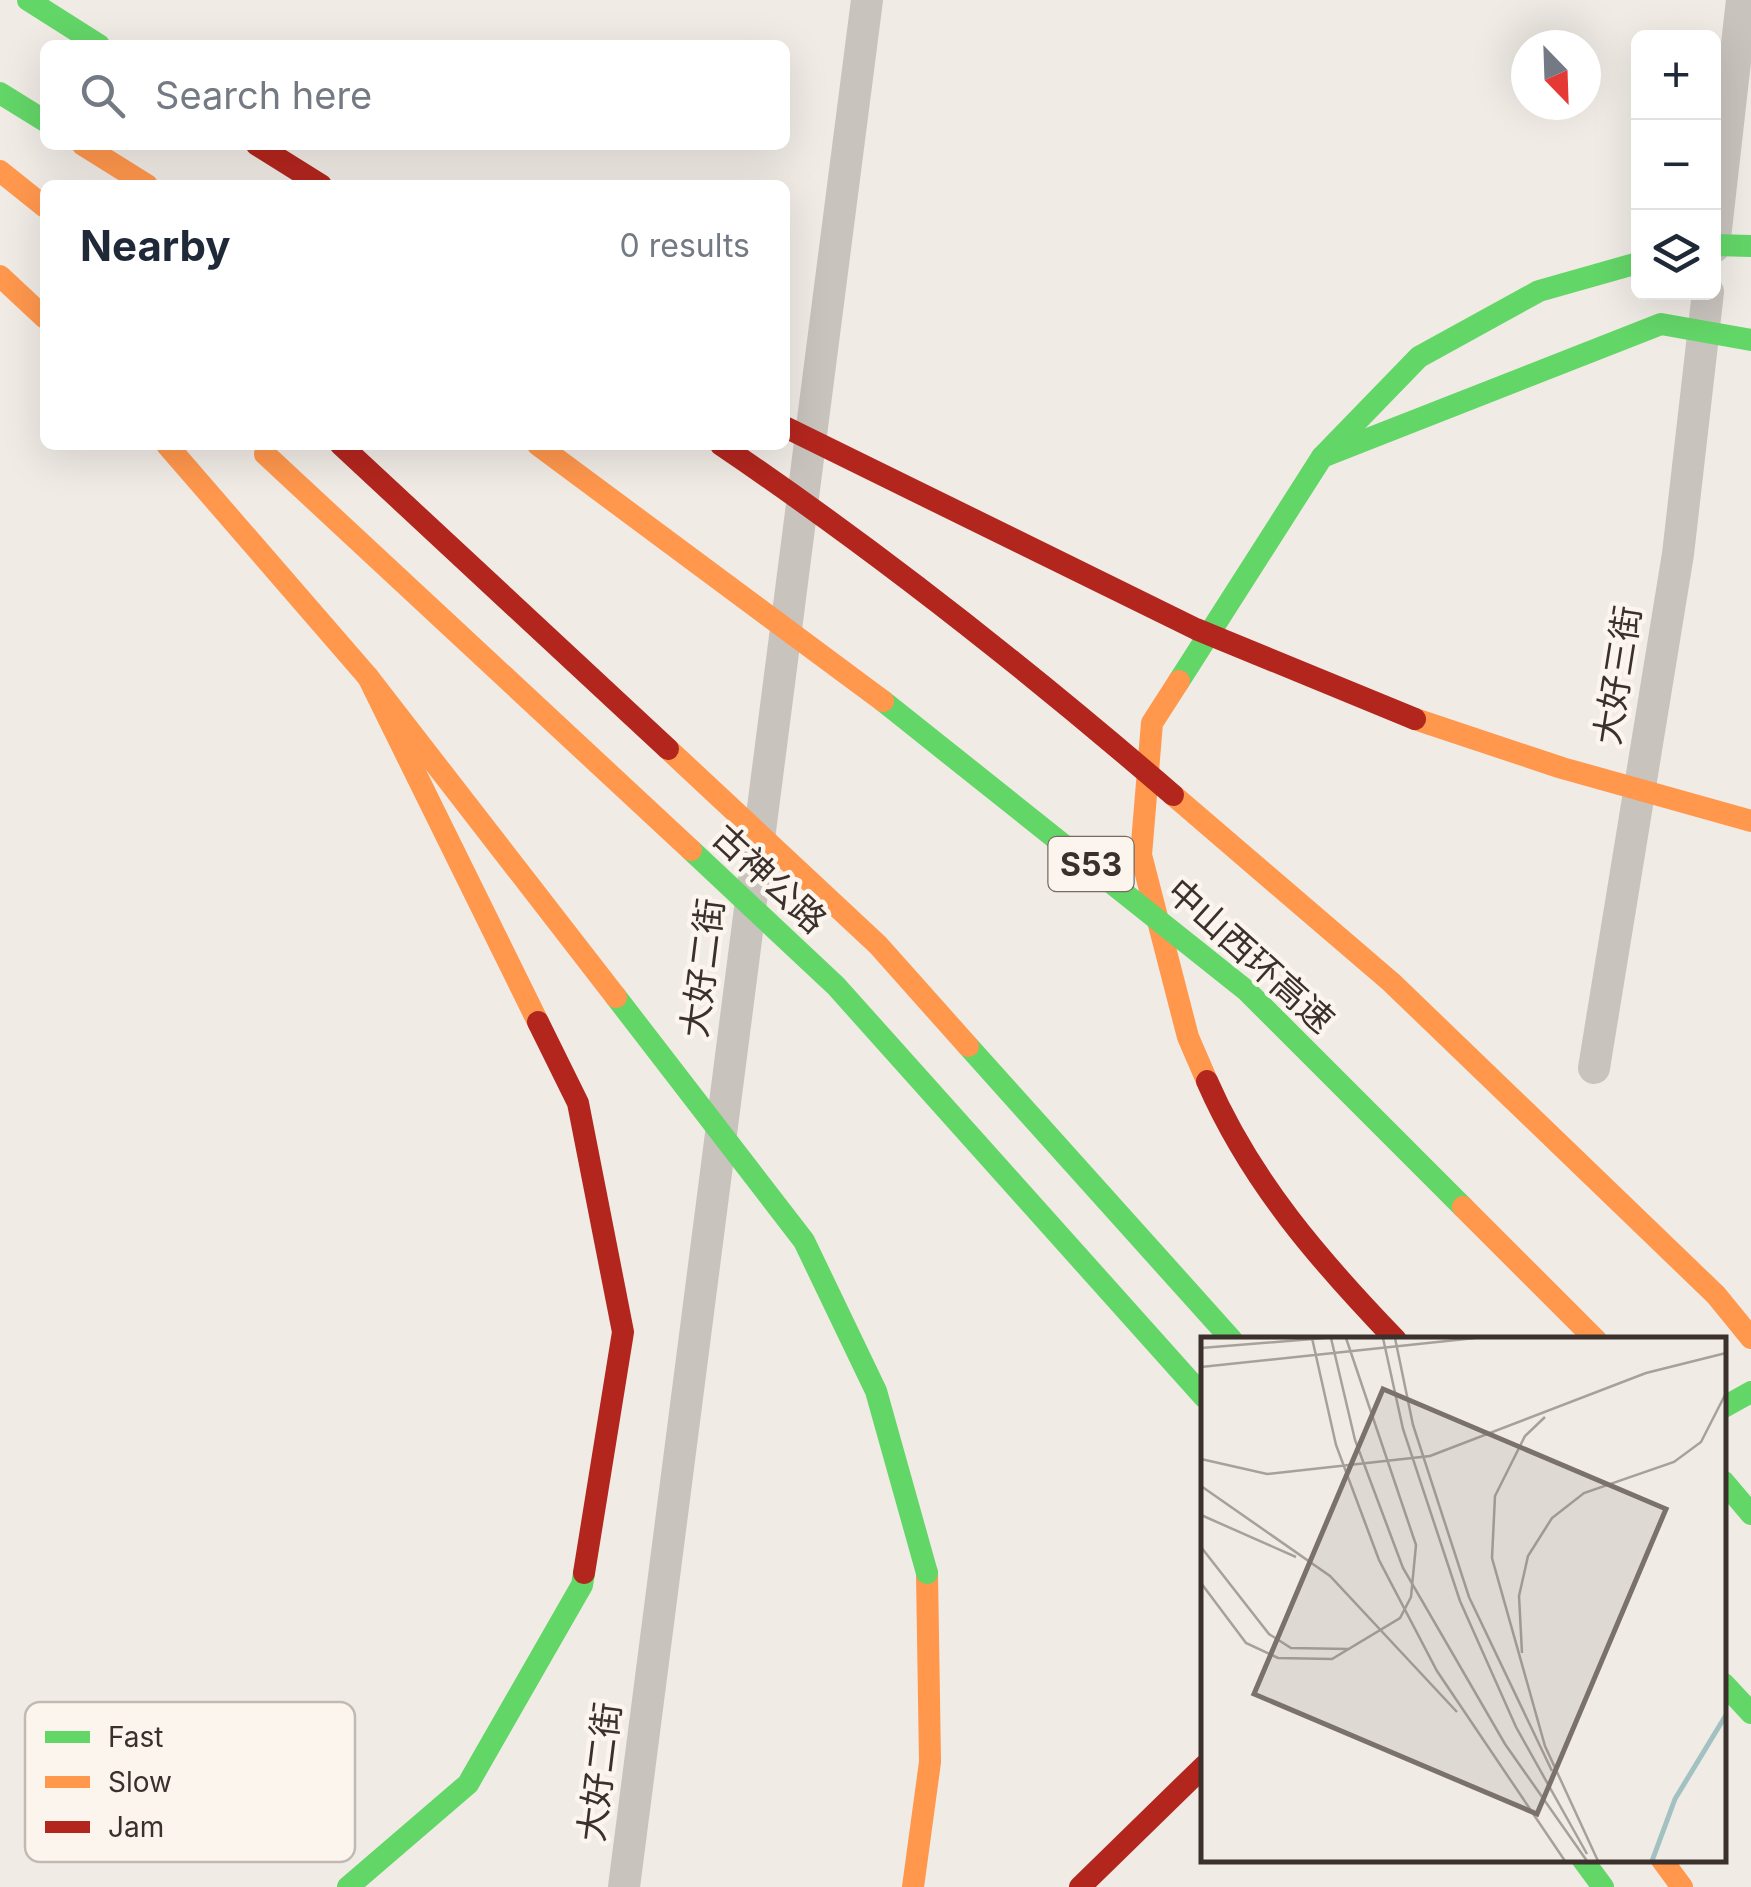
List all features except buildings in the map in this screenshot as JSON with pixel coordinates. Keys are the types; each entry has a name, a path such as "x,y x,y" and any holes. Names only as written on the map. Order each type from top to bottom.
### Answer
{"main road":[{"path":"28,0 91,40"},
{"path":"0,93 40,118"},
{"path":"91,150 139,180"},
{"path":"265,150 312,180"},
{"path":"0,171 40,203"},
{"path":"1721,246 1751,246"},
{"path":"1393,1337 1312,1252 1232,1138 1188,1038 1141,856 1152,723 1322,458 1419,358 1539,291 1631,265"},
{"path":"0,276 40,313"},
{"path":"1322,458 1660,324 1751,340"},
{"path":"790,429 999,535 1258,657 1613,785 1751,821"},
{"path":"172,450 368,677 804,1241 876,1391 927,1572 930,1762 912,1887"},
{"name":"古神公路","path":"260,450 836,986 1201,1393"},
{"name":"古神公路","path":"346,450 878,946 1229,1337"},
{"name":"中山西环高速","path":"545,450 635,513 985,778 1247,991 1593,1337"},
{"name":"中山西环高速","path":"728,450 844,528 1057,695 1392,982 1716,1296 1751,1338"},
{"path":"348,1887 468,1784 582,1585 623,1332 578,1103 368,677"},
{"path":"1613,785 1751,801"},
{"path":"1726,1406 1751,1392"},
{"path":"1726,1484 1751,1514"},
{"path":"1726,1686 1751,1713"},
{"path":"1080,1887 1201,1769"},
{"path":"1585,1862 1604,1887"},
{"path":"1663,1862 1682,1887"}],"street":[{"name":"大好二街","path":"624,1887 867,0"},
{"path":"1718,210 1742,0"},
{"name":"大好三街","path":"1594,1068 1678,554 1707,300"}],"traffic: fast":[{"path":"28,0 91,40"},
{"path":"0,93 40,118"},
{"path":"1721,245 1751,246"},
{"path":"1179,681 1322,457 1419,357 1539,291 1631,265"},
{"path":"1322,457 1661,324 1751,340"},
{"path":"883,701 1247,991 1463,1207"},
{"path":"691,850 836,986 1201,1394"},
{"path":"616,997 804,1241 876,1391 927,1573"},
{"path":"968,1046 1229,1337"},
{"path":"1726,1406 1751,1392"},
{"path":"1726,1484 1751,1514"},
{"path":"348,1887 468,1784 582,1585 584,1573"},
{"path":"1726,1686 1751,1713"},
{"path":"1584,1862 1603,1887"}],"traffic: slow":[{"path":"91,150 139,180"},
{"path":"0,171 40,203"},
{"path":"0,276 40,313"},
{"path":"171,450 368,677 538,1022"},
{"path":"545,450 883,701"},
{"path":"265,454 691,850"},
{"path":"368,677 616,997"},
{"path":"1179,681 1152,723 1141,855 1188,1037 1207,1081"},
{"path":"1415,719 1562,768 1751,821"},
{"path":"668,749 878,945 968,1046"},
{"path":"1173,795 1391,982 1716,1295 1751,1338"},
{"path":"1463,1207 1593,1337"},
{"path":"913,1887 930,1762 927,1573"},
{"path":"1663,1862 1682,1887"}],"traffic: jam":[{"path":"265,150 313,180"},
{"path":"790,429 1196,629 1415,719"},
{"path":"346,450 668,749"},
{"path":"728,450 952,613 1173,795"},
{"path":"538,1022 578,1103 623,1332 584,1573"},
{"path":"1207,1081 1266,1187 1393,1337"},
{"path":"1080,1887 1201,1769"}]}
